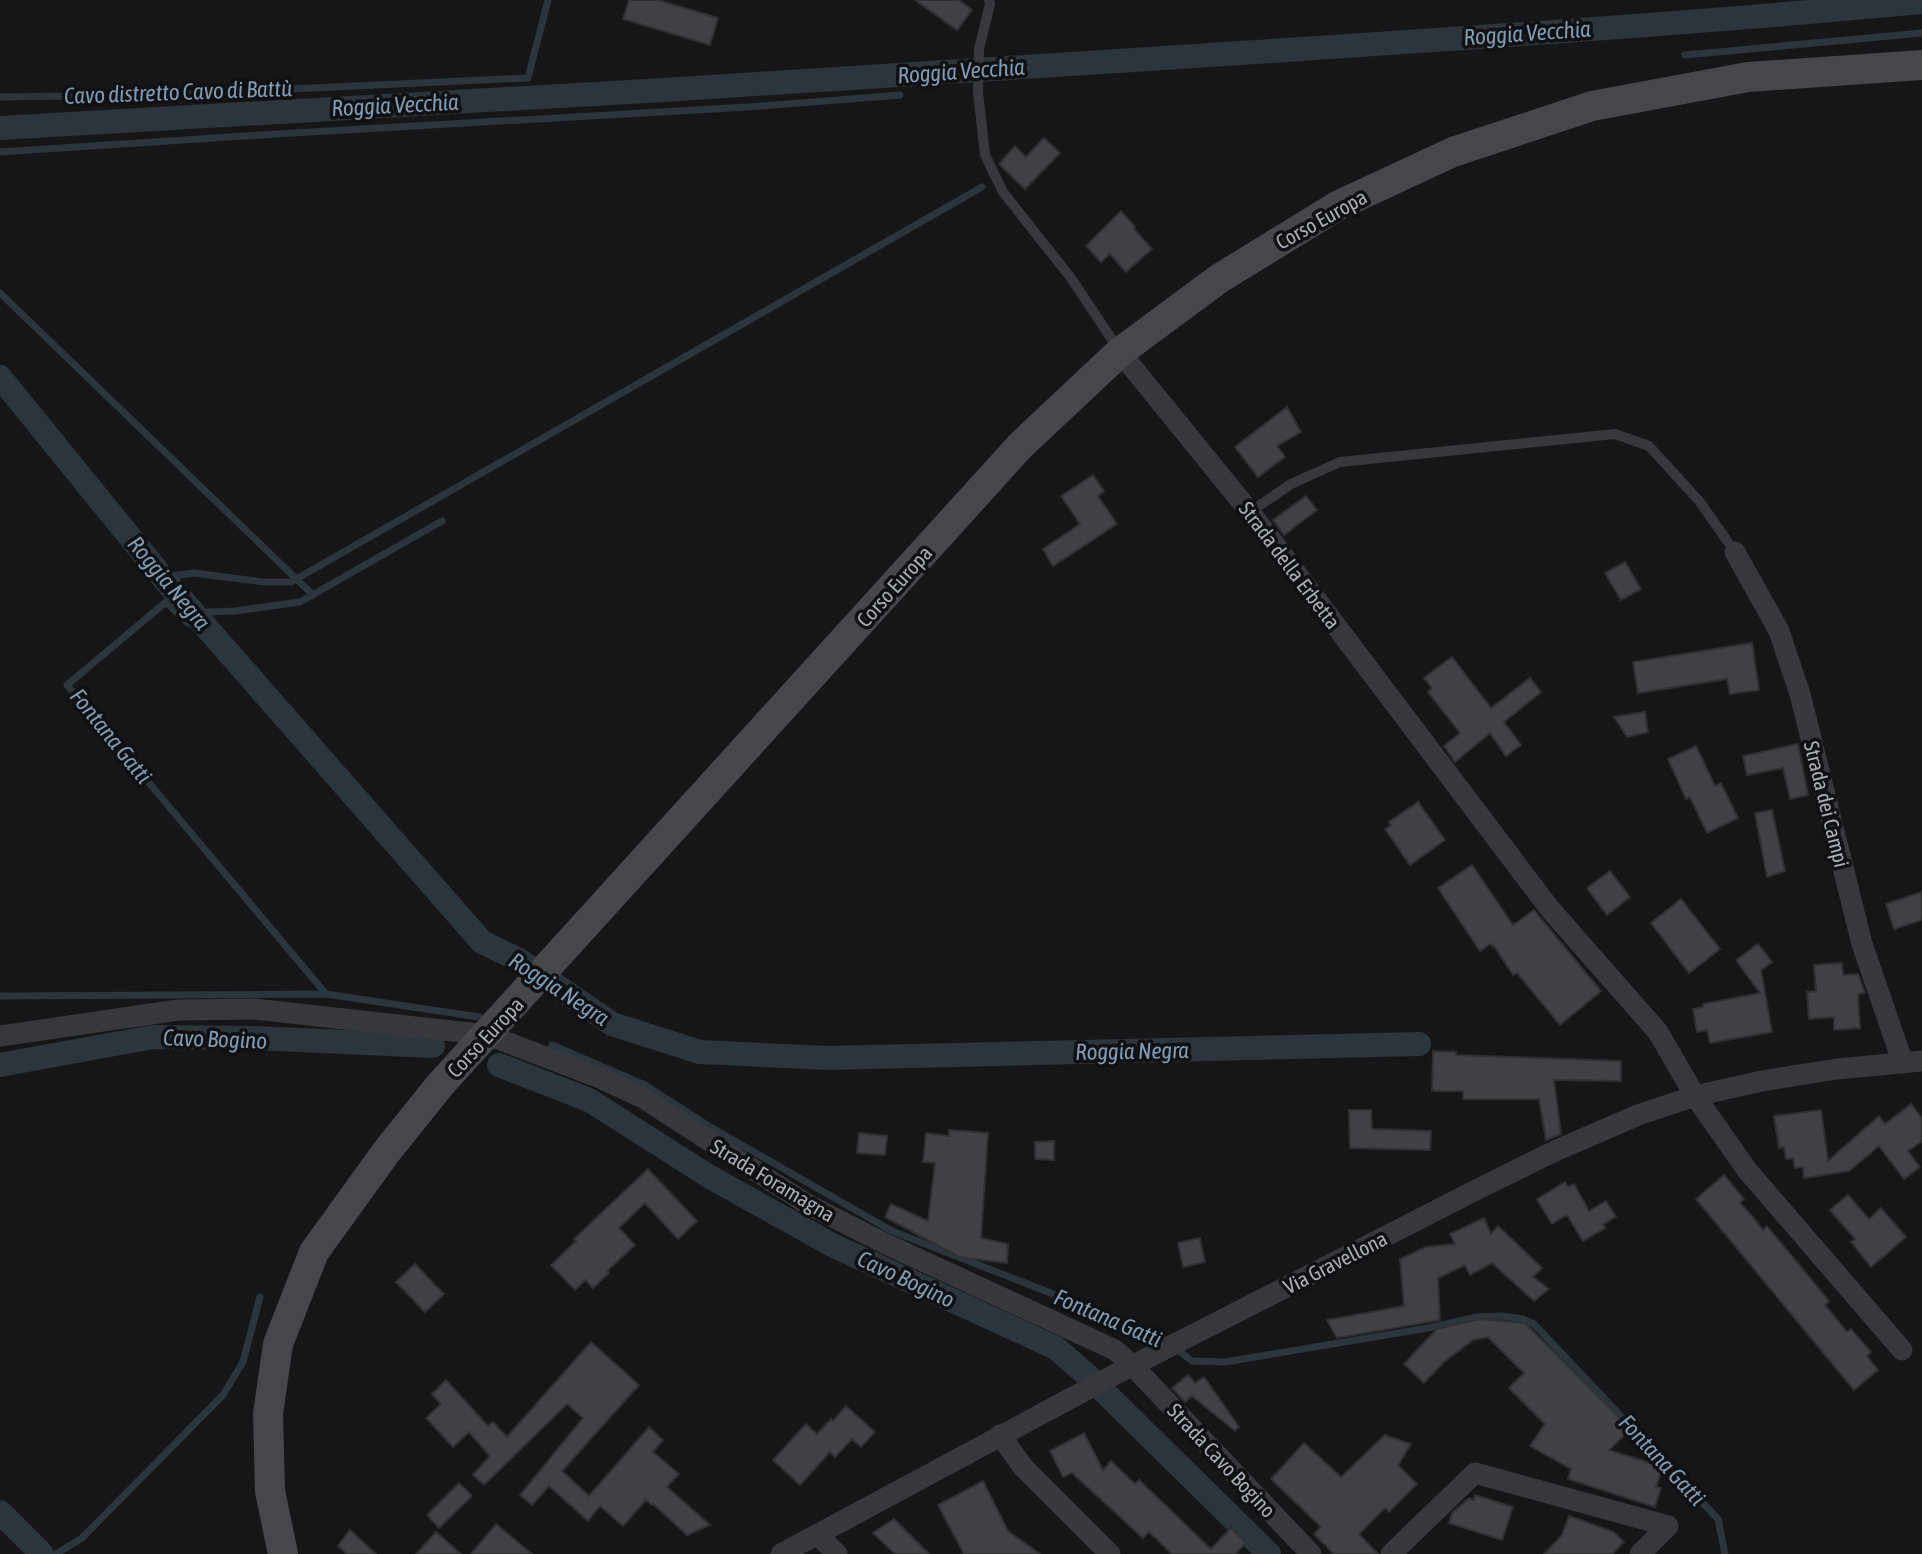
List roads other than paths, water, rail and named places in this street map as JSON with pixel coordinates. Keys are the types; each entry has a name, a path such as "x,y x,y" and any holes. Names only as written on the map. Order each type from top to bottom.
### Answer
{"main road":[{"name":"Corso Europa","path":"283,1554 270,1491 268,1414 278,1344 314,1252 387,1151 440,1085 1021,445 1120,352 1220,278 1339,205 1453,152 1591,106 1748,78 1922,65"}],"street":[{"name":"Strada della Erbetta","path":"1120,352 1250,512 1550,909 1658,1032 1695,1096 1747,1170 1902,1350"},
{"name":"Strada dei Campi","path":"1735,552 1779,631 1800,694 1861,944 1913,1062"},
{"name":"Strada Foramagna","path":"0,1035 178,1010 254,1009 488,1035 600,1078 643,1098 807,1204 886,1244 1115,1350 1123,1370"},
{"name":"Via Gravellona","path":"781,1554 1123,1370 1555,1151 1638,1115 1695,1096 1762,1081 1837,1069 1913,1062"},
{"name":"Strada Cavo Bogino","path":"1123,1370 1311,1554"},
{"path":"1000,1435 1023,1467 1110,1554"},
{"path":"1391,1554 1475,1473 1668,1527 1640,1554"},
{"path":"817,1535 837,1554"}],"lane":[{"name":"Strada della Erbetta","path":"989,0 979,49 978,92 985,155 1003,192 1071,278 1120,352"},
{"path":"1250,512 1291,484 1340,462 1615,434 1649,446 1700,502 1735,552"}],"waterway":[{"name":"Cavo distretto Cavo di Battù","path":"0,97 163,95 528,78 548,0"},
{"name":"Roggia Vecchia","path":"0,128 1150,59 1633,26 1922,2"},
{"path":"1685,55 1922,33"},
{"path":"0,152 748,107 900,95"},
{"path":"162,577 194,573 263,582 291,582 982,187"},
{"path":"0,293 313,595"},
{"name":"Roggia Negra","path":"0,377 164,579 482,942 519,960 612,1024 700,1052 828,1058 1419,1044"},
{"name":"Fontana Gatti","path":"326,994 67,685 166,602 188,623 205,612 235,611 300,602 442,521"},
{"name":"Fontana Gatti","path":"0,996 326,994 479,1017"},
{"name":"Cavo Bogino","path":"0,1065 153,1037 255,1038 433,1046"},
{"name":"Fontana Gatti","path":"552,1045 645,1085 707,1125 892,1231 1158,1335 1192,1361 1225,1362 1428,1328 1477,1317 1523,1319 1534,1324 1718,1519 1725,1554"},
{"name":"Cavo Bogino","path":"499,1065 589,1100 710,1177 834,1246 1056,1348 1088,1376 1269,1554"},
{"path":"56,1554 82,1538 223,1395 243,1362 260,1297"},
{"name":"Cavo distretto Cavo di Battù","path":"0,1512 42,1554"}]}
